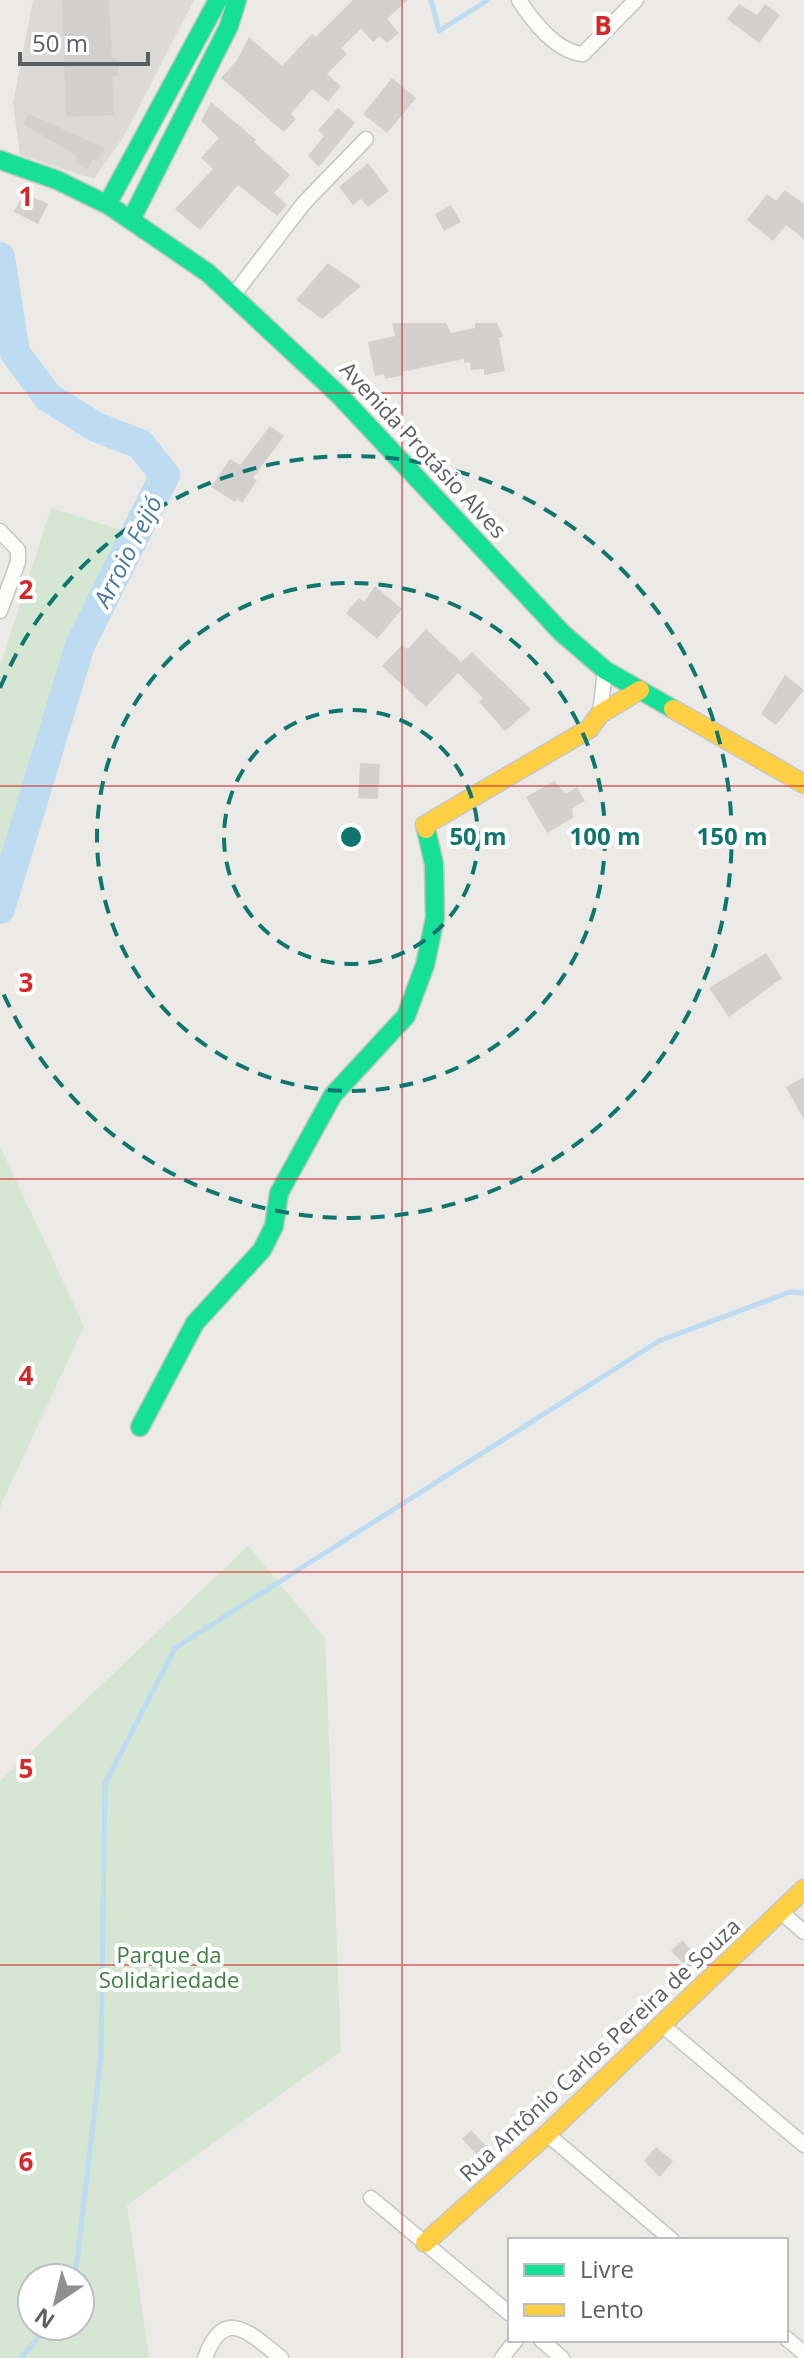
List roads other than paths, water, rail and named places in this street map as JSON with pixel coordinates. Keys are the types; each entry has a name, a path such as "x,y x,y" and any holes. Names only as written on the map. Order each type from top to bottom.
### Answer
{"main road":[{"path":"108,203 218,0"},
{"path":"132,218 229,26 237,0"},
{"name":"Avenida Protásio Alves","path":"0,160 44,173 108,203 235,293 315,368 562,633 605,670 804,784"},
{"path":"140,1427 195,1323 262,1250 274,1226 279,1193 333,1095 406,1016 425,965 435,918 434,864 425,825 589,729 600,714 640,690"},
{"name":"Rua Antônio Carlos Pereira de Souza","path":"425,2243 547,2134 804,1889"}],"street":[{"path":"519,0 527,14 568,53 583,54 636,0"},
{"path":"235,293 304,203 366,139"},
{"path":"0,531 18,550 18,562 0,611"},
{"path":"600,714 605,670"},
{"path":"781,1912 804,1932"},
{"path":"661,2024 804,2145"},
{"path":"547,2134 670,2238"},
{"path":"371,2198 508,2312"},
{"path":"205,2358 217,2332 227,2327 250,2333 281,2358"},
{"path":"788,2340 804,2353"},
{"path":"502,2358 514,2342"},
{"path":"543,2342 562,2358"}],"waterway":[{"path":"431,0 439,31 488,0"},
{"name":"Arroio Feijó","path":"0,257 15,353 48,397 96,427 140,444 165,475 80,645 0,909"},
{"path":"77,2262 101,2056 105,1784 175,1648 659,1341 790,1292 804,1293"},
{"path":"21,2358 34,2342"}],"park label":[{"name":"Parque da Solidariedade","path":"169,1966"}]}
